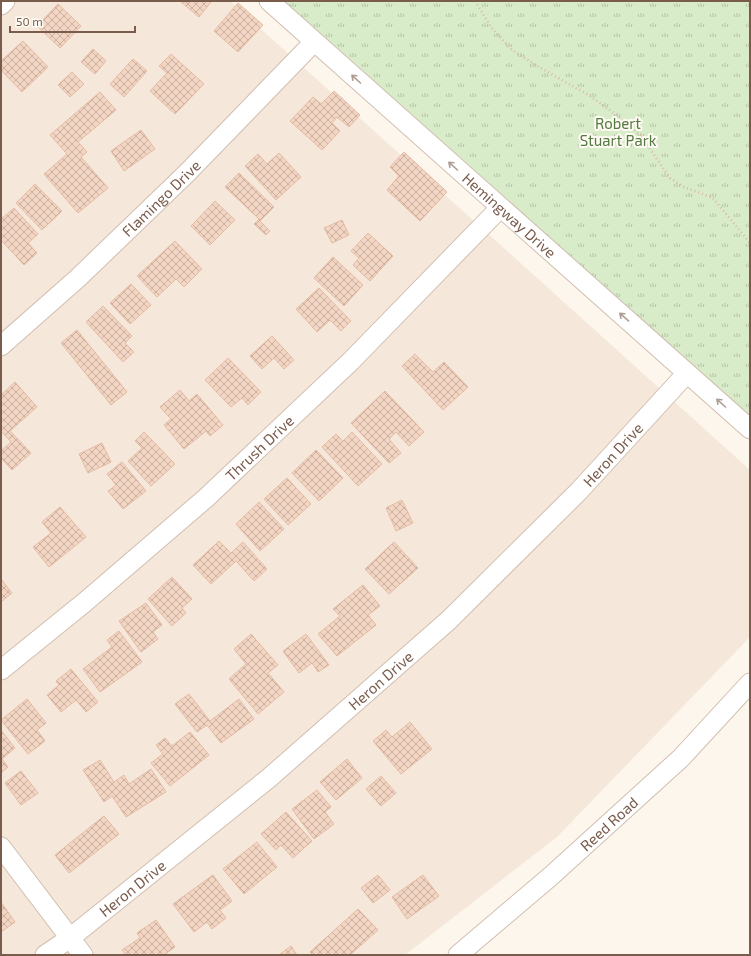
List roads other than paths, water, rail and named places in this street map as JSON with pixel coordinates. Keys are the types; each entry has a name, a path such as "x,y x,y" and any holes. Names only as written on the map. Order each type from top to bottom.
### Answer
{"street":[{"path":"1,5 5,1"},
{"name":"Hemingway Drive","path":"269,1 750,429"},
{"name":"Flamingo Drive","path":"1,346 78,278 187,173 314,42"},
{"name":"Thrush Drive","path":"1,670 84,602 206,498 352,361 500,208"},
{"name":"Heron Drive","path":"45,955 70,938 269,778 449,620 579,491 687,373"},
{"name":"Reed Road","path":"458,955 551,876 680,758 750,684"},
{"path":"1,847 83,955"}],"park label":[{"name":"Robert Stuart Park","path":"618,132"}]}
